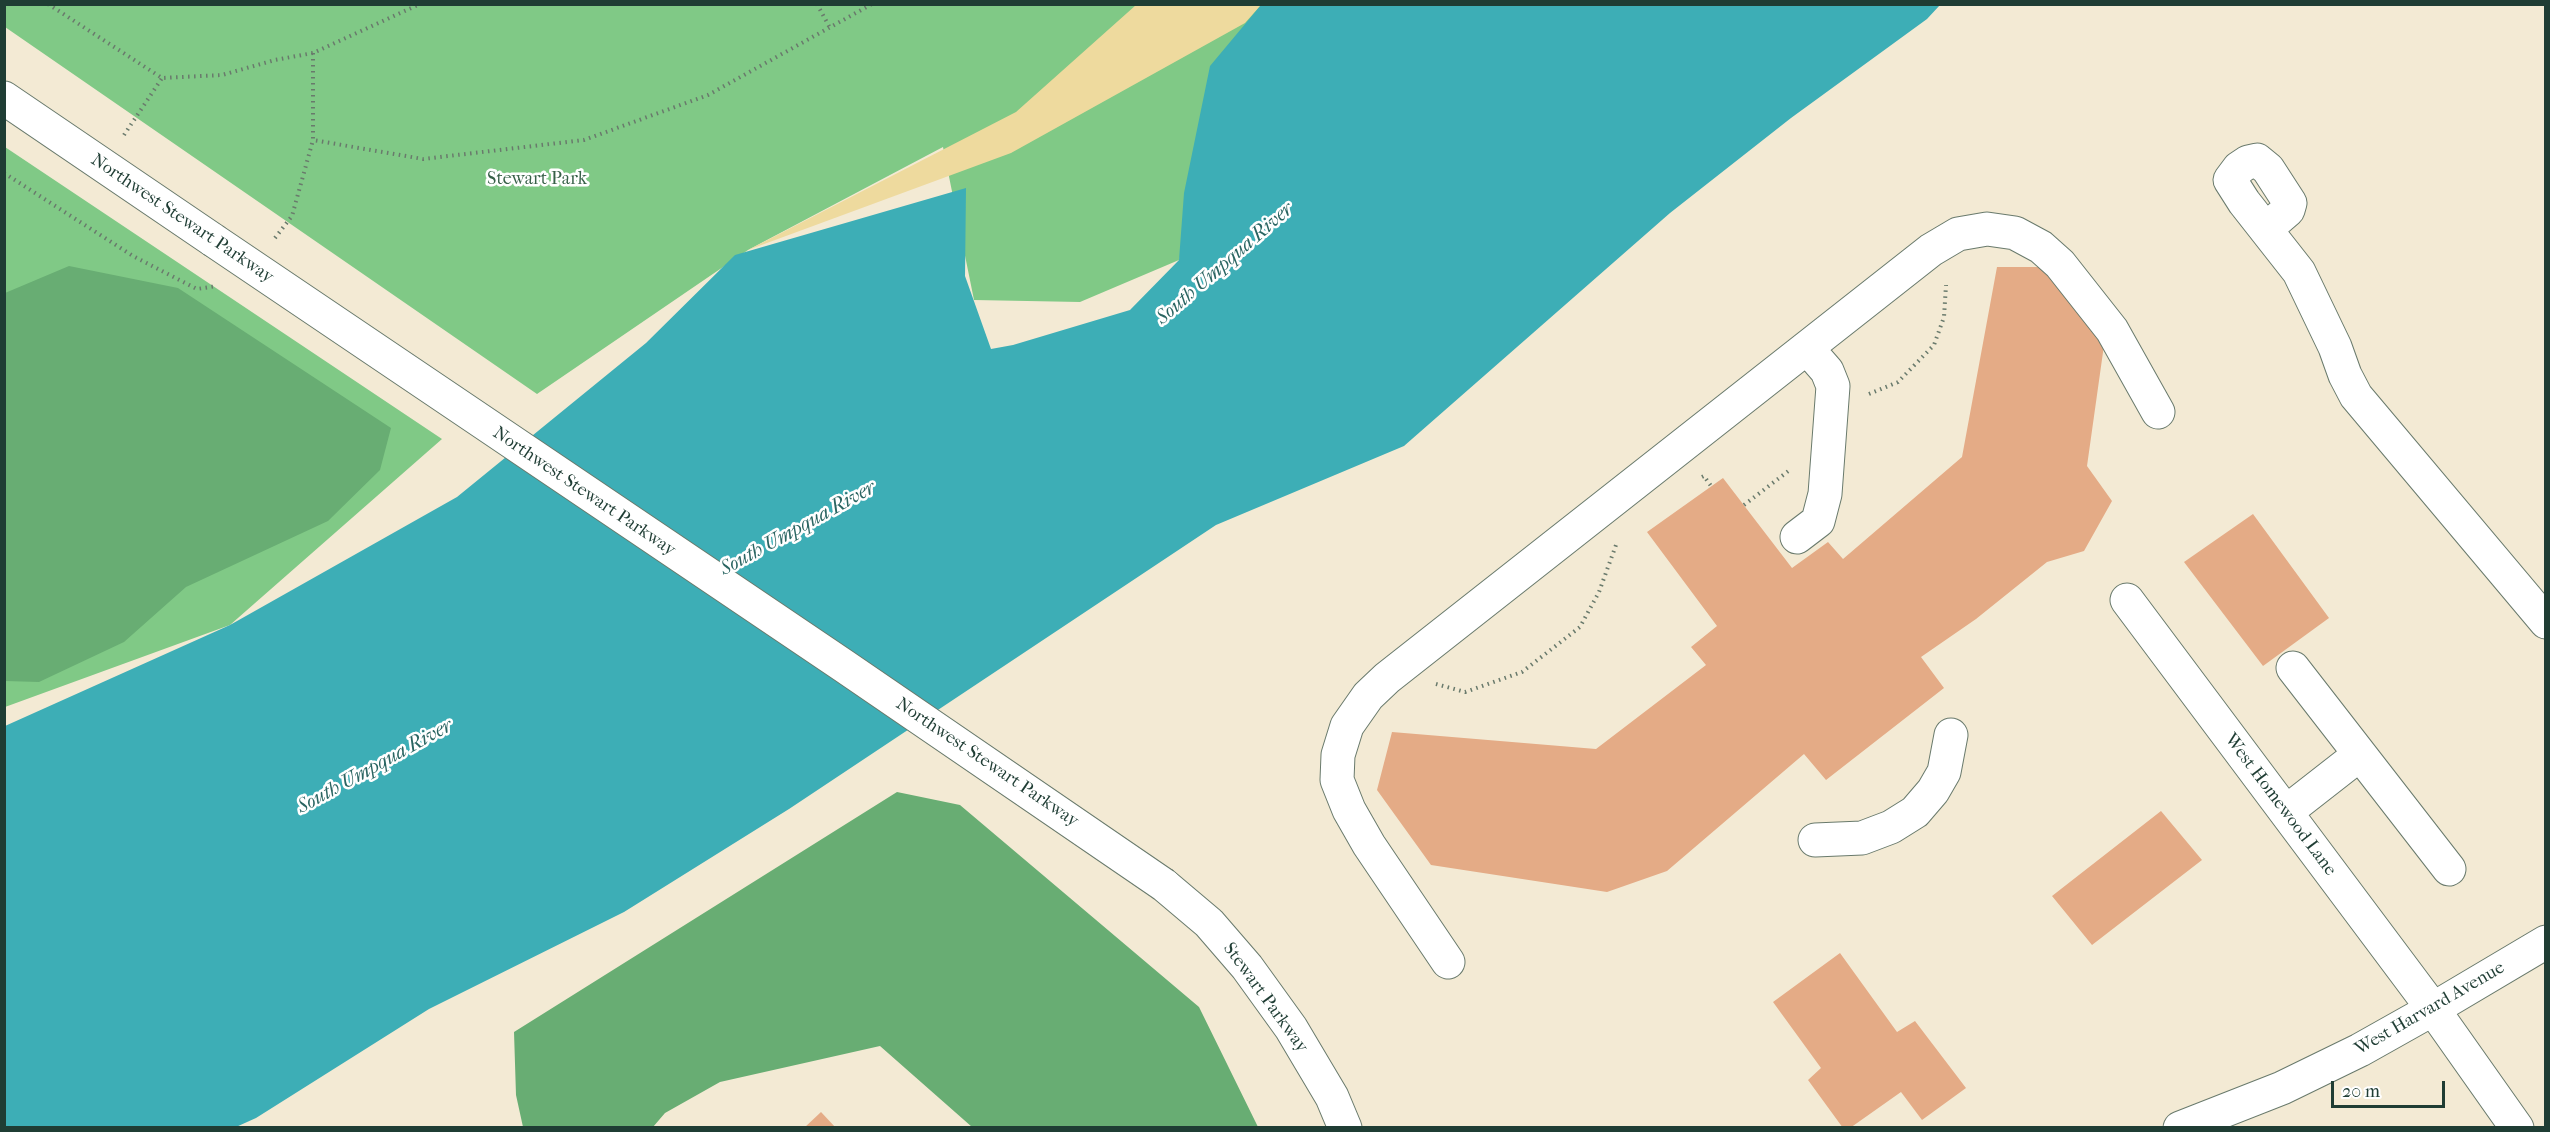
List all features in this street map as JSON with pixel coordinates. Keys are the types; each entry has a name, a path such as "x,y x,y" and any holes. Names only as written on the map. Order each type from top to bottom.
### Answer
{"main road":[{"name":"Northwest Stewart Parkway","path":"4,98 883,692 1164,885"},
{"path":"1448,962 1369,845 1349,810 1337,780 1338,754 1347,726 1368,696 1408,662 1941,244 1958,234 1987,229 2015,233 2041,247 2060,264 2112,330 2158,412"},
{"path":"2265,229 2299,272 2356,396 2546,622"},
{"path":"1797,537 1818,521 1825,494 1833,398 1833,386 1827,371 1807,348"},
{"name":"West Homewood Lane","path":"2127,600 2433,1010 2517,1128"},
{"path":"2293,668 2450,869"},
{"path":"1815,840 1862,838 1891,827 1915,812 1933,791 1944,772 1951,735"},
{"path":"2286,812 2359,755"},
{"name":"Stewart Parkway","path":"1164,885 1209,923 1253,976 1291,1028 1332,1097 1346,1128"},
{"name":"West Harvard Avenue","path":"2180,1128 2282,1088 2360,1050 2433,1010 2546,942"}],"path":[{"path":"48,4 162,78 222,75 275,60 313,53 420,4"},
{"path":"817,4 830,28"},
{"path":"313,53 313,140 423,159 584,140 708,95 872,4"},
{"path":"104,166 162,78"},
{"path":"1833,398 1861,398 1898,382 1934,345 1944,317 1946,284 1941,244"},
{"path":"1744,505 1797,464 1828,464"},
{"path":"1696,482 1704,476 1711,486"},
{"path":"1408,662 1430,683 1465,692 1522,672 1580,627 1599,592 1616,545 1623,539"}],"green space":[{"name":"Stewart Park","path":"5,4 1263,5 1179,260 1080,302 974,300 943,147 748,250 537,394 5,27"},
{"path":"5,147 442,439 230,625 5,707"},
{"path":"69,266 178,288 391,428 380,470 328,521 186,587 124,642 39,682 5,681 5,293"},
{"path":"897,792 960,805 1199,1007 1258,1127 972,1127 880,1046 720,1082 665,1113 653,1127 523,1127 516,1095 514,1032"}],"sand":[{"path":"1136,5 1261,5 1245,23 1011,153 748,250 1016,112"}],"water":[{"name":"South Umpqua River","path":"1261,5 1940,5 1927,19 1791,118 1670,213 1404,446 1216,525 789,809 624,912 429,1009 256,1118 236,1127 5,1128 5,726 230,625 457,497 646,343 735,255 966,188 965,276 991,349 1013,345 1130,310 1179,260 1184,193 1210,66"}],"building":[{"path":"1997,267 2055,267 2105,338 2087,466 2112,501 2084,551 2047,562 1976,619 1921,657 1944,688 1826,780 1804,754 1667,871 1607,892 1431,865 1377,790 1392,732 1596,749 1706,665 1691,647 1717,626 1647,532 1723,478 1792,568 1828,542 1843,559 1962,457"},
{"path":"2253,514 2329,618 2263,666 2184,562"},
{"path":"2161,811 2202,860 2092,945 2052,896"},
{"path":"1840,953 1897,1032 1915,1021 1966,1088 1922,1120 1901,1092 1850,1128 1843,1128 1808,1080 1821,1068 1773,1002"},
{"path":"821,1112 836,1128 804,1128"}]}
